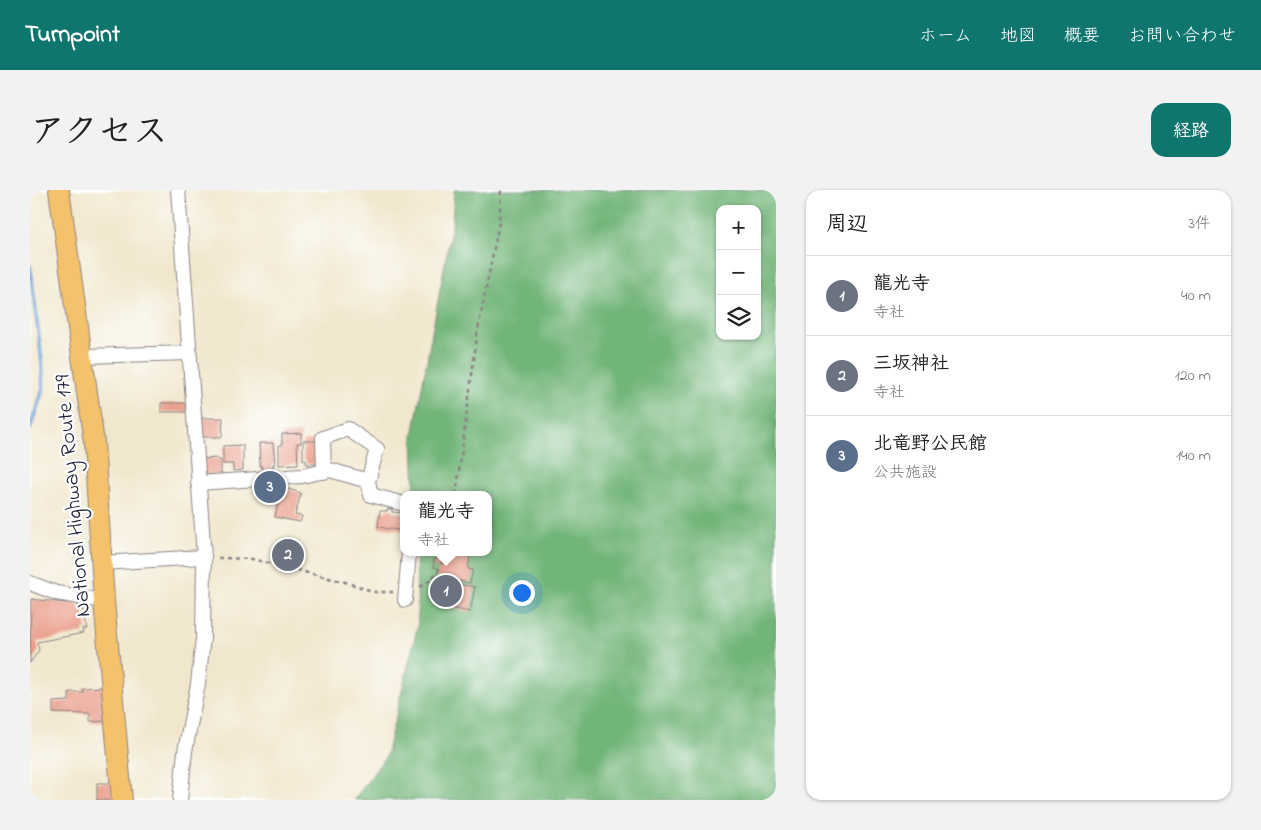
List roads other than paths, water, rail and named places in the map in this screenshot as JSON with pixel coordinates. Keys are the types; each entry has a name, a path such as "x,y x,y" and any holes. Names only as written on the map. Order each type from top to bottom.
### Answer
{"highway":[{"name":"National Highway Route 179","path":"59,190 94,443 104,602 122,800"}],"street":[{"path":"178,190 204,557 203,638 198,684 185,751 180,800"},
{"path":"83,356 189,353"},
{"path":"324,472 323,438 348,429 377,449 368,481 371,496 400,503"},
{"path":"198,483 302,476 330,470 368,481"},
{"path":"403,596 408,556"},
{"path":"102,563 204,557"},
{"path":"30,583 56,593 104,602"}],"waterway":[{"path":"30,266 42,362 43,389 30,429"}],"place":[{"name":"北竜野公民館","path":"270,487"},
{"name":"三坂神社","path":"288,555"},
{"name":"龍光寺","path":"446,591"}]}
